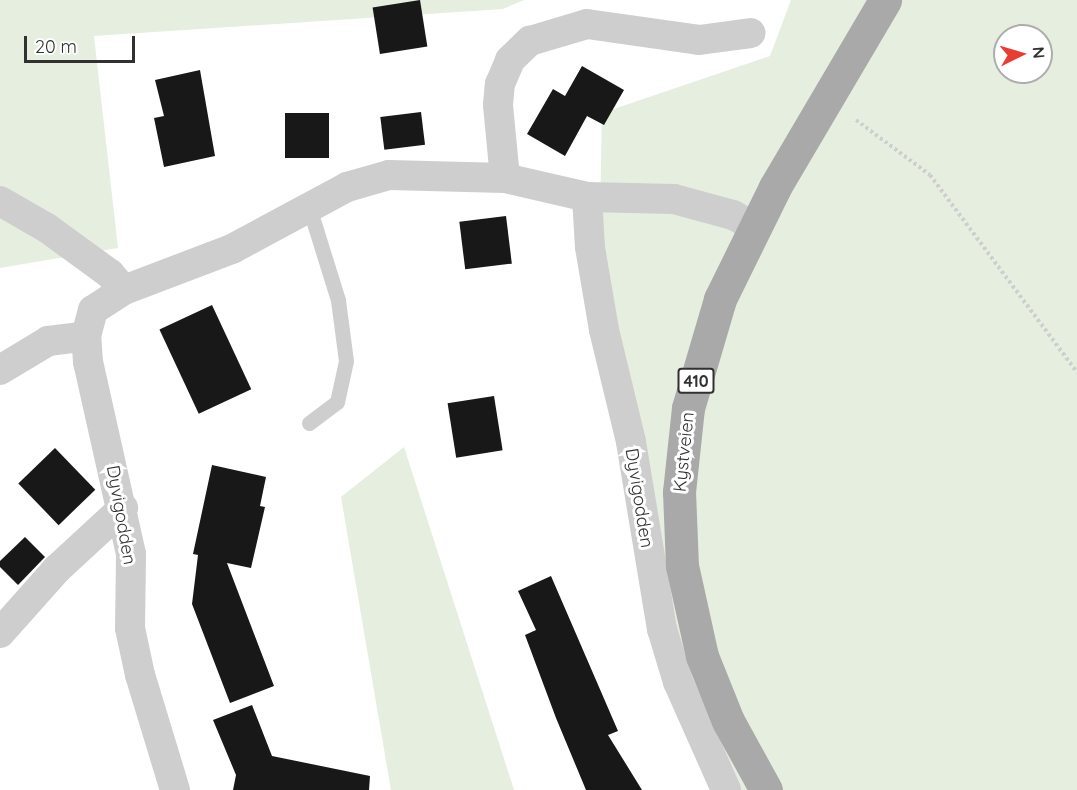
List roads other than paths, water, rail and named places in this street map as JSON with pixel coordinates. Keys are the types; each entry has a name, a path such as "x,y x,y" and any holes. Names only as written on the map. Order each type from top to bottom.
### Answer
{"main road":[{"name":"Kystveien","path":"766,790 728,721 702,656 682,566 678,492 688,408 720,299 775,187 885,0"}],"street":[{"path":"506,178 498,105 500,84 510,60 530,41 587,24 699,40 751,33"},
{"name":"Dyvigodden","path":"175,790 140,675 130,627 131,554 123,508 88,362 86,336 93,310 124,290 231,249 310,210 347,187 389,175 506,178 587,197 674,199 733,215 756,228"},
{"name":"Dyvigodden","path":"587,197 590,247 604,330 631,442 662,629 678,682 726,790"},
{"path":"0,201 65,241 110,274 124,290"},
{"path":"0,370 48,341 86,336"},
{"path":"0,633 57,569 123,508"}],"lane":[{"path":"309,423 337,402 346,361 338,300 310,210"}]}
